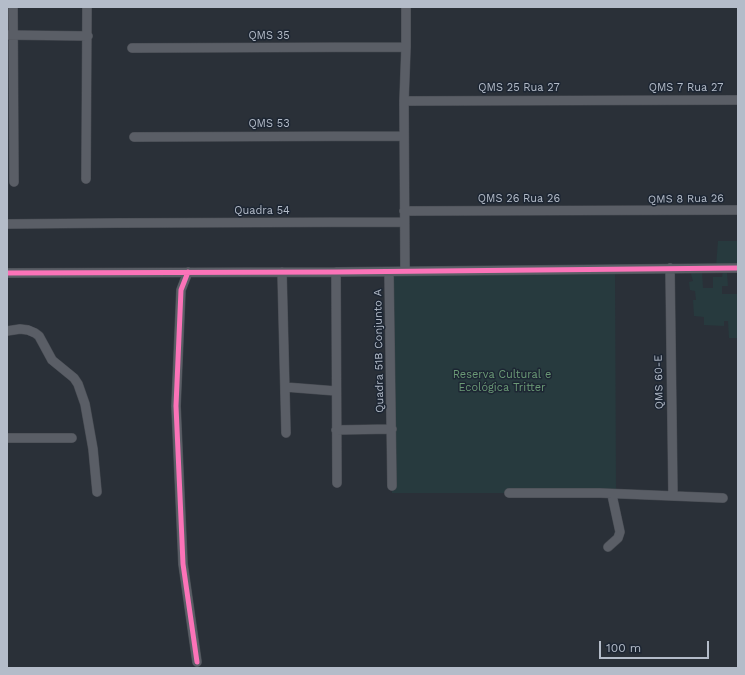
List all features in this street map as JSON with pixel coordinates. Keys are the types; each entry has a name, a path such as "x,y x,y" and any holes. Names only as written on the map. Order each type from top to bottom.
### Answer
{"street":[{"path":"14,7 10,35 14,182"},
{"path":"86,179 87,7"},
{"path":"405,271 404,101 406,7"},
{"path":"10,35 88,36"},
{"name":"QMS 35","path":"132,48 406,47"},
{"name":"QMS 25 Rua 27","path":"404,101 634,100"},
{"name":"QMS 7 Rua 27","path":"634,100 738,100"},
{"name":"QMS 53","path":"134,137 404,136"},
{"name":"QMS 8 Rua 26","path":"634,211 738,210"},
{"name":"QMS 26 Rua 26","path":"404,211 634,211"},
{"name":"Quadra 54","path":"7,224 404,222"},
{"name":"QMS 60-E","path":"670,268 673,496"},
{"path":"7,273 389,272 738,268"},
{"path":"188,272 181,290 176,406 183,564 197,662"},
{"path":"282,272 286,434"},
{"path":"336,272 337,483"},
{"name":"Quadra 51B Conjunto A","path":"389,272 392,486"},
{"path":"7,331 20,329 35,333 39,336 52,360 74,378 78,384 85,404 93,449 97,492"},
{"path":"284,387 336,391"},
{"path":"336,430 392,430"},
{"path":"7,438 72,438"},
{"path":"509,493 549,492 723,498"},
{"path":"608,547 618,538 620,532 612,495"}],"green space":[{"path":"718,241 738,241 738,266 716,266"},
{"name":"Reserva Cultural e Ecológica Tritter","path":"615,270 616,496 509,493 392,493 390,273"},
{"path":"690,271 702,271 703,288 713,288 713,277 722,277 723,272 727,273 728,286 722,286 722,294 738,294 738,338 729,338 728,321 724,321 724,326 704,325 704,317 694,316 693,300 696,300 695,291 690,290 689,282 693,281"}],"cycle path":[{"path":"7,273 336,272 738,268"},
{"path":"188,272 181,290 176,406 183,564 197,662"}]}
